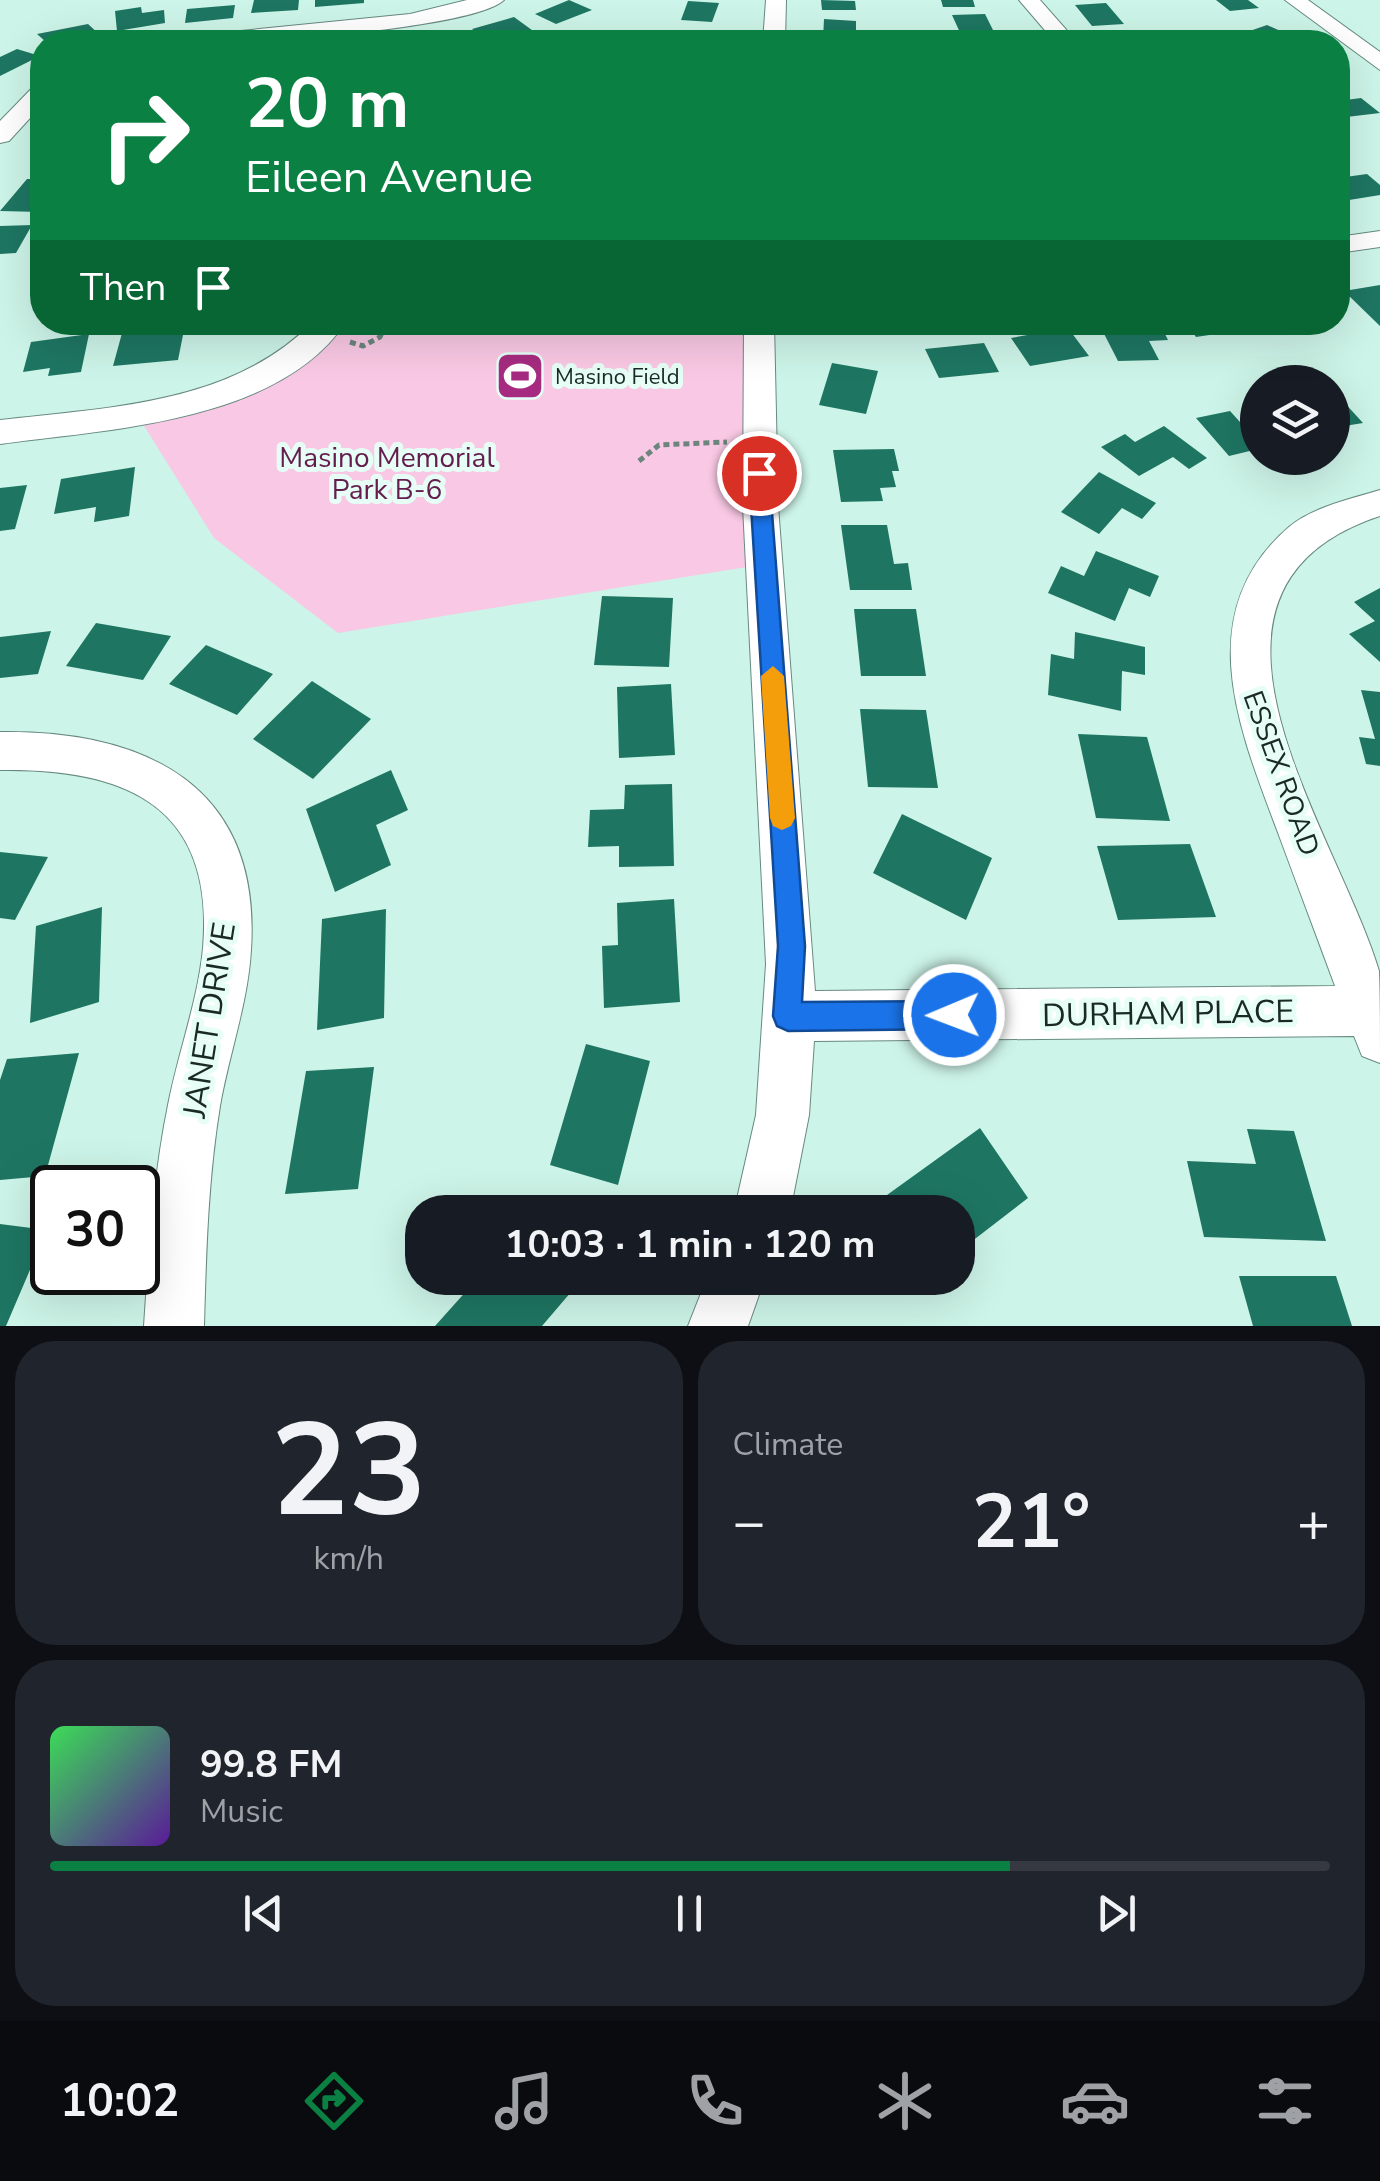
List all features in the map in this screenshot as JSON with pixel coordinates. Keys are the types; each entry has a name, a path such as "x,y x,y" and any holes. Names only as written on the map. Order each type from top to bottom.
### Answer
{"street":[{"path":"315,30 410,20 494,0"},
{"path":"775,30 776,0"},
{"path":"1029,0 1055,30"},
{"path":"1295,0 1334,30"},
{"path":"1350,42 1380,65"},
{"path":"1352,70 1380,65"},
{"path":"0,136 30,104"},
{"path":"1350,243 1380,239"},
{"path":"0,432 164,410 221,393 268,375 316,335"},
{"path":"759,335 757,442 791,946 782,1111 765,1195"},
{"name":"ESSEX ROAD","path":"1374,1025 1264,736 1249,690 1246,659 1260,588 1302,538 1330,520 1380,503"},
{"name":"JANET DRIVE","path":"0,751 60,749 117,759 167,786 191,808 206,833 226,888 227,948 193,1111 174,1326"},
{"name":"DURHAM PLACE","path":"788,1016 1374,1025"},
{"path":"718,1326 730,1295"}],"path":[{"path":"639,461 659,445 757,442"}],"green space":[{"name":"Masino Memorial Park B-6","path":"312,335 759,335 765,564 338,633 214,538 136,413 221,393"}],"building":[{"path":"254,0 299,0 298,10 251,13"},
{"path":"315,0 364,0 364,3 315,7"},
{"path":"569,0 592,10 556,24 535,14"},
{"path":"821,0 855,1 856,10 822,10"},
{"path":"941,0 973,0 975,7 943,7"},
{"path":"1216,0 1248,0 1259,8 1230,11"},
{"path":"688,1 719,3 712,22 681,20"},
{"path":"1106,3 1124,24 1092,26 1075,5"},
{"path":"235,5 233,18 185,23 187,9"},
{"path":"141,7 142,13 164,10 165,23 117,30 115,11"},
{"path":"985,14 993,30 959,30 952,15"},
{"path":"514,17 532,30 473,30"},
{"path":"824,19 856,21 856,30 823,30"},
{"path":"88,24 95,30 57,30"},
{"path":"1267,25 1278,30 1253,30"},
{"path":"17,49 30,53 30,61 0,76 0,57"},
{"path":"1361,98 1380,113 1350,117 1350,99"},
{"path":"1367,174 1380,185 1380,195 1350,200 1350,176"},
{"path":"27,179 30,179 30,212 0,211"},
{"path":"30,225 16,253 0,254 0,226"},
{"path":"1380,285 1380,326 1350,297 1350,290"},
{"path":"89,335 81,372 48,376 50,368 23,372 31,342"},
{"path":"121,335 183,335 178,360 113,366"},
{"path":"1073,335 1089,356 1030,366 1011,338"},
{"path":"1105,335 1166,335 1168,340 1149,341 1159,360 1118,361"},
{"path":"984,343 999,372 939,378 925,349"},
{"path":"832,363 878,371 866,414 819,405"},
{"path":"1350,409 1363,423 1350,425"},
{"path":"1230,411 1240,422 1240,453 1229,456 1196,418"},
{"path":"1164,426 1207,458 1189,469 1173,457 1139,476 1101,447 1125,434 1135,442"},
{"path":"894,449 899,471 892,471 896,487 880,488 883,501 841,502 833,450"},
{"path":"135,467 129,516 94,522 96,507 54,514 61,479"},
{"path":"1099,472 1156,503 1142,519 1122,508 1099,534 1061,512"},
{"path":"27,485 15,529 0,531 0,488"},
{"path":"841,525 887,525 894,564 908,563 912,590 850,590"},
{"path":"1096,551 1159,576 1150,597 1129,588 1115,621 1048,593 1061,566 1084,576"},
{"path":"1380,588 1380,662 1349,634 1375,621 1354,602"},
{"path":"602,596 673,598 669,667 594,665"},
{"path":"854,609 916,609 926,676 861,676"},
{"path":"96,623 171,636 143,680 66,666"},
{"path":"51,631 38,674 0,678 0,637"},
{"path":"1075,632 1145,647 1145,675 1122,671 1121,711 1048,695 1051,654 1074,659"},
{"path":"206,645 273,674 237,715 169,684"},
{"path":"312,681 371,719 313,779 253,739"},
{"path":"671,684 675,755 619,758 617,687"},
{"path":"1361,690 1380,692 1380,766 1366,764 1359,737 1375,739"},
{"path":"860,709 926,710 938,788 868,787"},
{"path":"1078,734 1147,737 1170,821 1096,818"},
{"path":"391,770 408,810 376,825 391,865 335,892 306,809"},
{"path":"672,784 674,866 619,867 619,846 588,847 590,810 624,809 625,785"},
{"path":"902,814 992,858 966,920 873,873"},
{"path":"1190,844 1216,917 1118,920 1097,846"},
{"path":"0,852 48,857 15,920 0,918"},
{"path":"674,899 680,1002 604,1008 602,946 618,945 617,903"},
{"path":"102,907 99,1002 30,1023 36,926"},
{"path":"386,909 384,1018 317,1030 322,919"},
{"path":"586,1044 650,1061 618,1185 550,1165"},
{"path":"79,1053 48,1165 30,1165 30,1177 0,1180 0,1080 7,1059"},
{"path":"374,1067 358,1189 285,1194 306,1071"},
{"path":"980,1128 1028,1198 975,1239 975,1195 887,1195"},
{"path":"1247,1129 1294,1131 1326,1241 1204,1237 1187,1161 1256,1164"},
{"path":"0,1224 30,1228 30,1270 6,1326 0,1326"},
{"path":"1239,1276 1336,1276 1352,1326 1253,1326"},
{"path":"463,1295 568,1295 542,1326 435,1326"}],"slow traffic":[{"path":"773,676 782,818"}],"place":[{"name":"Masino Field","path":"520,376"}],"route":[{"path":"759,473 791,946 788,1016 954,1015"}]}
